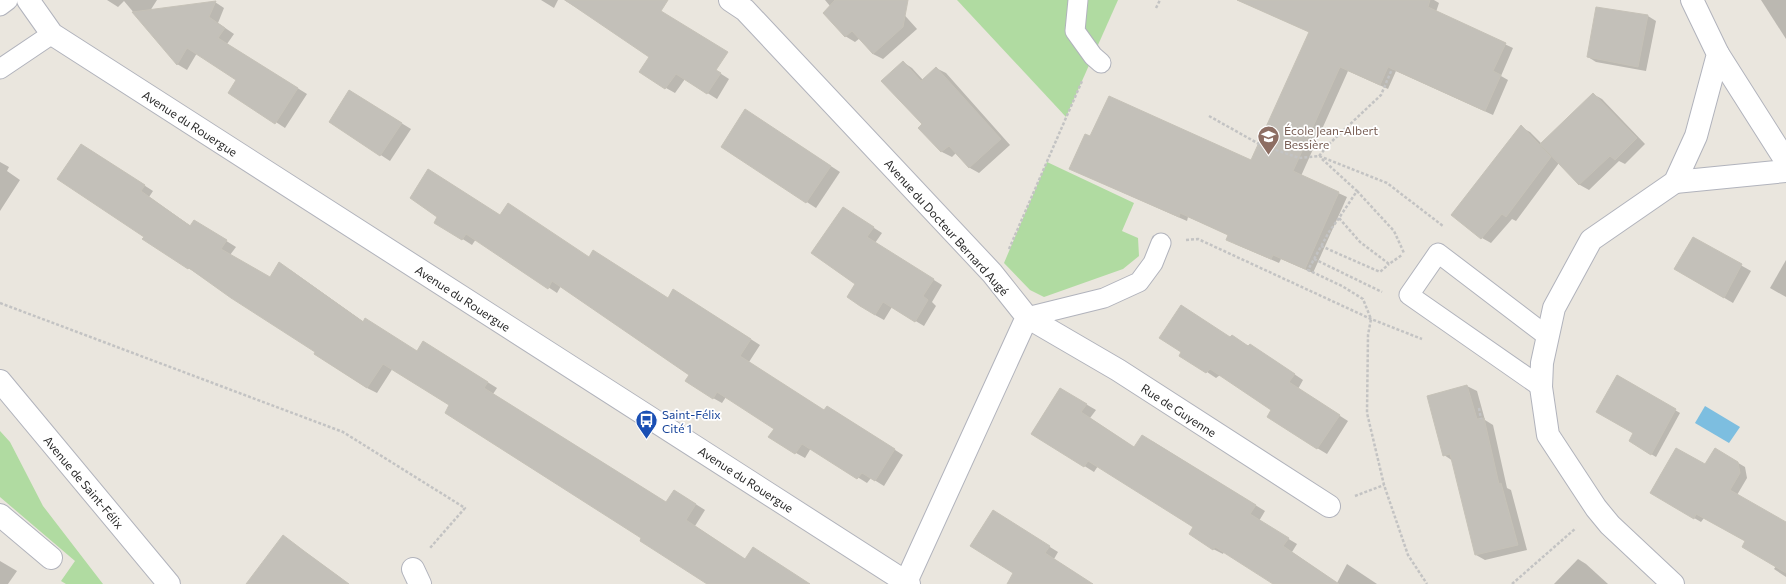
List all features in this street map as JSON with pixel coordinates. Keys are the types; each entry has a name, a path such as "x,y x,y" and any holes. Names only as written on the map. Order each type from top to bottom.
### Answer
{"street":[{"name":"Avenue du Rouergue","path":"28,0 52,34 907,583"},
{"name":"Avenue du Docteur Bernard Augé","path":"730,0 745,10 976,256 1027,318"},
{"path":"1692,0 1718,54 1786,160"},
{"path":"1675,182 1696,136 1718,54"},
{"path":"1673,584 1610,525 1598,510 1548,435 1541,387 1542,363 1554,308 1591,240 1675,182 1786,172"},
{"name":"Rue de Guyenne","path":"1027,318 1118,370 1329,506"},
{"path":"907,583 1027,318"},
{"name":"Avenue de Saint-Félix","path":"1,384 169,584"},
{"path":"0,515 51,558"}],"lane":[{"path":"0,6 8,0"},
{"path":"1078,0 1075,31 1097,60"},
{"path":"0,69 52,34"},
{"path":"1027,318 1104,298 1139,282 1153,263 1161,243"},
{"path":"1541,387 1409,295 1438,253 1547,336"}],"path":[{"path":"1156,8 1160,0"},
{"path":"1009,251 1097,60"},
{"path":"1319,156 1329,144 1381,95 1392,69"},
{"path":"1209,116 1259,144 1272,149 1299,158 1319,156 1387,183 1440,225"},
{"path":"1319,156 1357,191 1394,231 1404,254 1380,272 1321,246"},
{"path":"1357,191 1321,246 1308,270 1342,286 1362,299 1371,319 1368,335 1366,413 1384,485 1408,555 1427,584"},
{"path":"1339,218 1360,242 1389,264"},
{"path":"1161,243 1198,239 1371,319 1423,340"},
{"path":"1314,259 1388,295"},
{"path":"0,303 343,432 465,508 417,577"},
{"path":"1479,408 1481,419"},
{"path":"1512,584 1598,510"}],"green space":[{"path":"957,0 1118,0 1066,117"},
{"path":"1047,162 1134,203 1122,231 1138,238 1139,256 1123,269 1044,297 1030,290 1004,263"},
{"path":"0,431 10,442 43,506 103,584 66,584 61,581 75,561 0,497"}],"water":[{"path":"1705,406 1740,427 1729,443 1695,423"}],"building":[{"path":"565,0 668,0 661,11 728,52 716,70 721,73 707,94 676,74 665,89 639,72 649,57"},
{"path":"835,0 908,0 903,27 873,54 852,31 845,37 823,13"},
{"path":"1237,0 1430,0 1428,7 1506,43 1493,71 1501,75 1485,111 1388,67 1380,85 1340,67 1293,171 1339,192 1305,269 1273,255 1271,259 1226,240 1228,235 1180,213 1179,217 1069,169 1085,134 1090,136 1109,96 1251,160 1309,32"},
{"path":"216,1 209,17 225,28 218,38 298,88 275,124 228,93 236,80 187,48 177,65 132,12"},
{"path":"1596,7 1648,15 1638,67 1587,57"},
{"path":"903,61 921,81 936,67 1001,139 969,168 949,146 941,152 918,128 922,124 881,81"},
{"path":"349,90 402,123 380,156 329,122"},
{"path":"1593,93 1637,138 1615,160 1610,156 1579,185 1540,144"},
{"path":"745,109 831,166 806,203 721,147"},
{"path":"1521,125 1551,157 1506,217 1502,214 1481,239 1451,215"},
{"path":"81,144 145,185 141,191 190,226 194,220 227,240 221,249 270,277 279,262 363,322 365,318 417,351 423,341 488,382 484,388 666,502 674,490 696,504 686,520 745,559 753,547 810,584 707,584 640,541 641,538 445,413 449,405 383,364 367,388 314,354 315,352 231,298 189,268 188,269 142,239 144,237 57,179"},
{"path":"428,169 500,215 508,203 589,257 593,250 668,298 673,289 751,339 740,356 824,410 827,406 895,449 875,481 862,473 857,479 802,444 795,454 768,437 774,429 717,392 713,399 685,381 689,375 552,281 548,289 466,234 462,240 434,223 437,217 410,198"},
{"path":"843,207 874,227 867,237 934,279 923,296 928,300 915,322 883,302 875,315 860,306 847,297 855,284 811,253"},
{"path":"1693,237 1742,264 1724,298 1674,269"},
{"path":"1181,305 1230,337 1232,335 1248,346 1250,344 1295,374 1289,382 1340,415 1317,449 1267,417 1271,410 1210,369 1206,373 1179,356 1181,352 1159,338"},
{"path":"1617,375 1676,409 1651,455 1629,441 1633,433 1596,412"},
{"path":"1467,385 1477,419 1484,418 1499,484 1501,483 1518,545 1475,555 1450,454 1443,456 1427,396"},
{"path":"1060,388 1087,404 1081,412 1134,447 1142,435 1256,505 1250,514 1289,538 1283,546 1339,584 1273,584 1215,547 1213,550 1189,534 1193,527 1088,461 1084,467 1031,434"},
{"path":"1676,448 1705,464 1715,448 1738,462 1740,473 1730,490 1786,522 1786,573 1742,547 1745,541 1696,514 1694,519 1650,493"},
{"path":"993,510 1050,546 1045,553 1093,584 1007,584 1013,573 970,546"},
{"path":"283,535 304,551 349,584 246,584"}],"place":[{"name":"École Jean-Albert Bessière","path":"1269,156"},
{"name":"Saint-Félix Cité 1","path":"646,440"}]}
